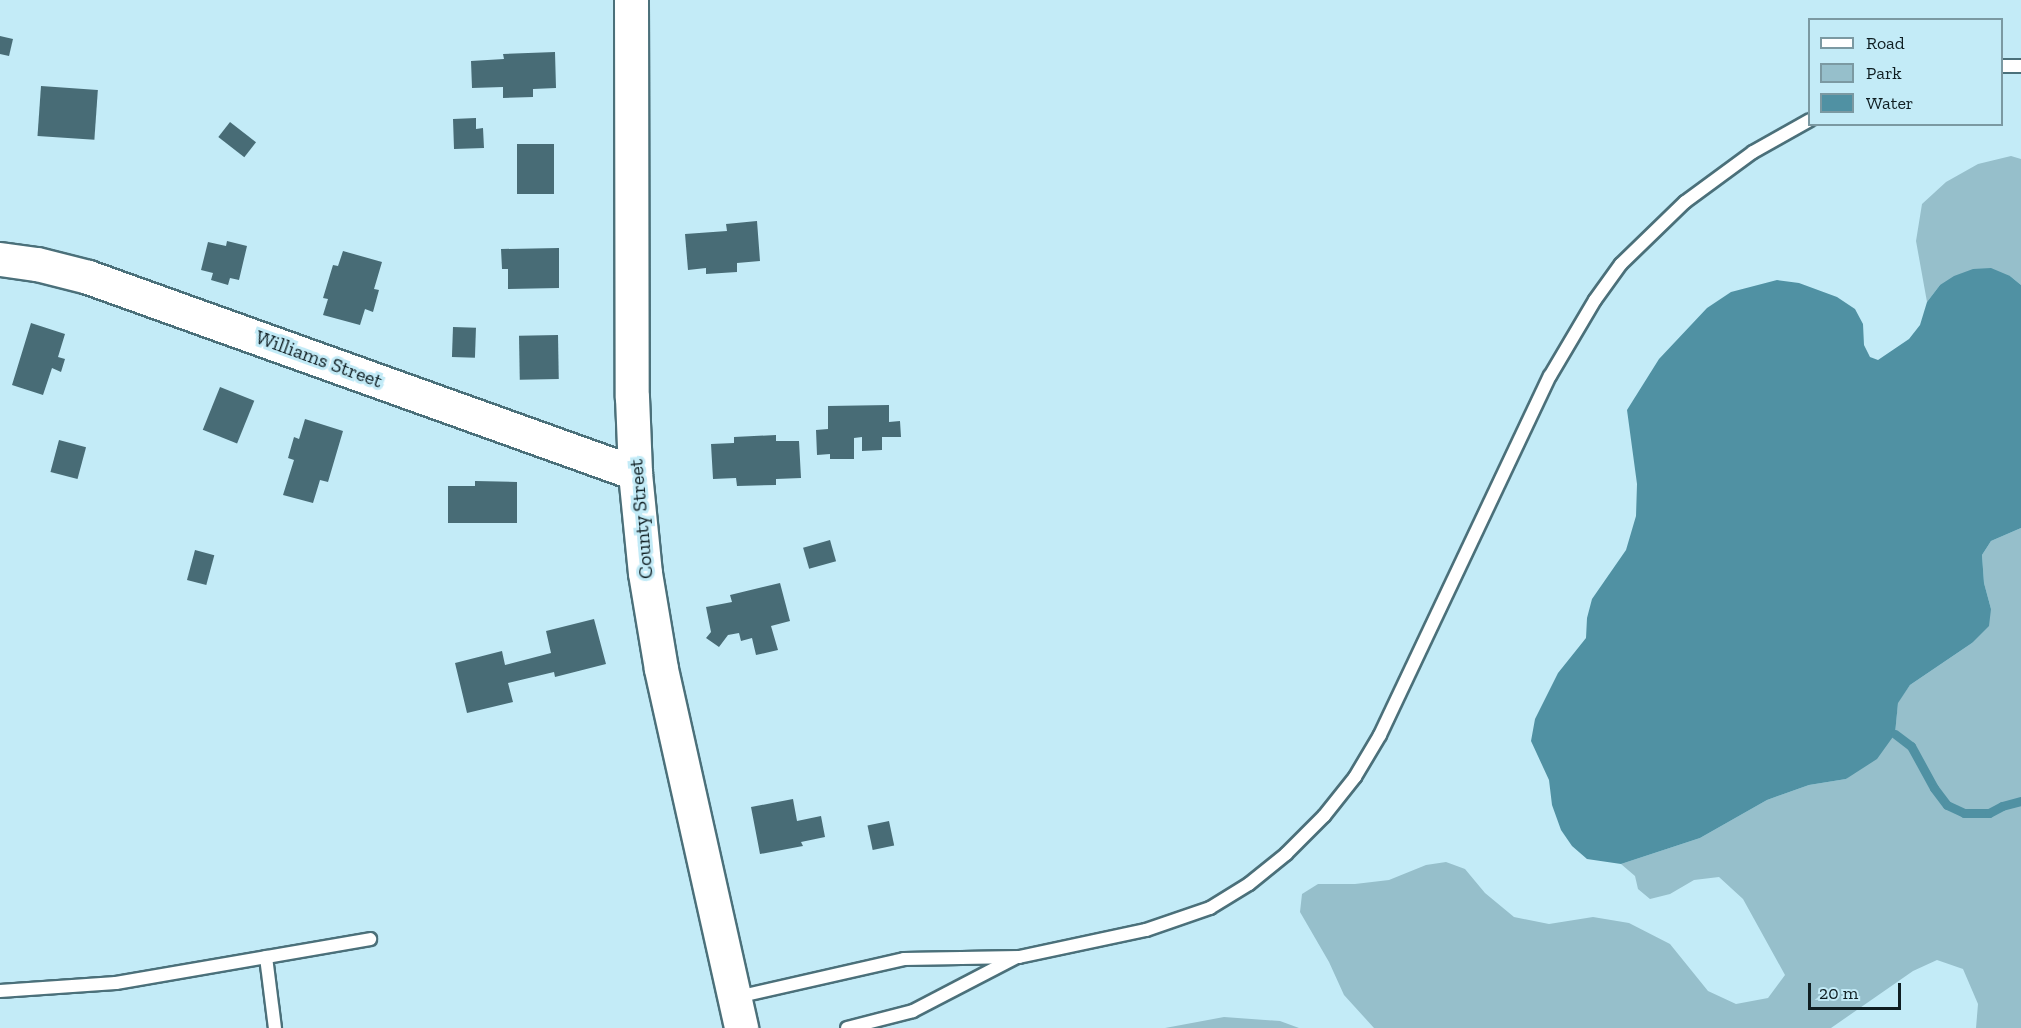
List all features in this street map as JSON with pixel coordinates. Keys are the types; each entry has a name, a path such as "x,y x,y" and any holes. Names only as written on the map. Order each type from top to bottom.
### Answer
{"main road":[{"name":"County Street","path":"631,0 631,375 635,473 645,573 659,659 738,1013"},
{"name":"Williams Street","path":"0,259 38,264 88,277 635,473"}],"lane":[{"path":"2003,66 2021,66"},
{"path":"738,1013 904,959 1019,957 1146,930 1210,908 1270,868 1324,816 1354,777 1380,735 1544,387 1595,300 1621,264 1685,202 1753,152 1808,121"},
{"path":"0,992 84,987 370,939"},
{"path":"266,957 275,1028"},
{"path":"847,1028 913,1011 1019,957"}],"green space":[{"path":"2011,156 2021,159 2021,285 2010,276 1940,285 1927,302 1916,241 1922,204 1946,182 1978,164"},
{"path":"2021,528 2021,1028 1976,1028 1978,1004 1963,969 1937,960 1913,971 1831,1028 1374,1028 1344,995 1329,962 1300,912 1302,894 1318,884 1355,884 1389,880 1426,865 1446,862 1465,869 1485,893 1514,917 1549,924 1593,917 1629,923 1670,944 1708,991 1736,1004 1768,998 1785,975 1743,899 1719,877 1694,880 1670,894 1650,899 1638,889 1635,876 1621,864 1700,838 1767,800 1809,785 1846,779 1895,734 1898,702 1910,685 1972,643 1991,609 1984,583 1982,555 1991,541"},
{"path":"1224,1017 1280,1021 1299,1028 1165,1028"}],"water":[{"path":"1991,268 2010,276 2021,285 2021,528 1991,541 1982,555 1984,583 1991,609 1989,626 1972,643 1910,685 1898,703 1895,734 1877,759 1846,779 1809,785 1767,800 1700,838 1621,864 1587,859 1572,846 1561,830 1552,805 1549,780 1531,741 1535,719 1558,673 1586,638 1587,618 1592,599 1626,550 1636,516 1637,484 1627,410 1659,359 1707,308 1731,292 1777,280 1799,283 1837,297 1855,309 1863,324 1864,345 1870,357 1878,360 1909,339 1920,325 1927,302 1940,285 1954,276 1973,269"}],"building":[{"path":"0,36 13,39 9,56 0,54"},
{"path":"555,52 556,88 533,89 533,97 503,98 503,87 472,88 471,61 504,59 503,54"},
{"path":"41,86 98,90 94,140 38,136"},
{"path":"476,118 476,129 483,128 484,148 454,149 453,119"},
{"path":"230,122 256,142 244,157 218,137"},
{"path":"517,144 554,144 554,194 517,194"},
{"path":"757,221 760,261 737,263 737,272 706,274 706,268 688,270 685,234 727,231 726,224"},
{"path":"227,241 247,246 239,280 230,278 228,285 211,280 213,273 201,270 208,242 226,246"},
{"path":"559,248 559,288 508,289 508,269 502,269 501,249"},
{"path":"343,251 382,262 374,289 379,290 373,312 365,309 360,325 323,315 328,299 323,298 333,265 338,266"},
{"path":"31,323 65,334 58,357 65,359 61,372 52,368 43,395 12,385"},
{"path":"453,327 476,328 475,358 452,357"},
{"path":"558,335 559,379 520,380 519,336"},
{"path":"220,387 254,401 237,444 203,430"},
{"path":"889,405 889,422 900,421 901,437 882,437 882,450 862,451 862,437 854,438 854,459 830,459 830,454 817,455 816,430 828,429 828,406"},
{"path":"305,419 343,431 328,482 320,480 313,503 283,495 294,460 288,458 294,437 299,439"},
{"path":"776,435 776,441 799,441 801,478 776,479 776,485 737,486 736,478 713,479 711,444 734,443 734,437"},
{"path":"59,440 86,447 78,479 50,472"},
{"path":"475,481 517,482 517,523 448,523 448,486 475,486"},
{"path":"830,540 836,561 809,569 803,548"},
{"path":"195,550 214,555 206,585 187,580"},
{"path":"780,583 790,621 771,626 778,650 756,655 752,638 741,641 739,633 728,635 719,647 706,638 711,632 706,607 732,602 730,595"},
{"path":"594,619 606,664 555,677 554,672 508,683 513,702 467,713 455,663 502,651 505,665 551,653 546,631"},
{"path":"793,799 797,821 821,816 825,837 801,842 803,846 760,854 751,807"},
{"path":"889,821 894,845 873,850 867,826"}],"waterway":[{"path":"1895,734 1911,746 1934,788 1947,805 1964,813 1989,813 2002,806 2021,801"}]}
